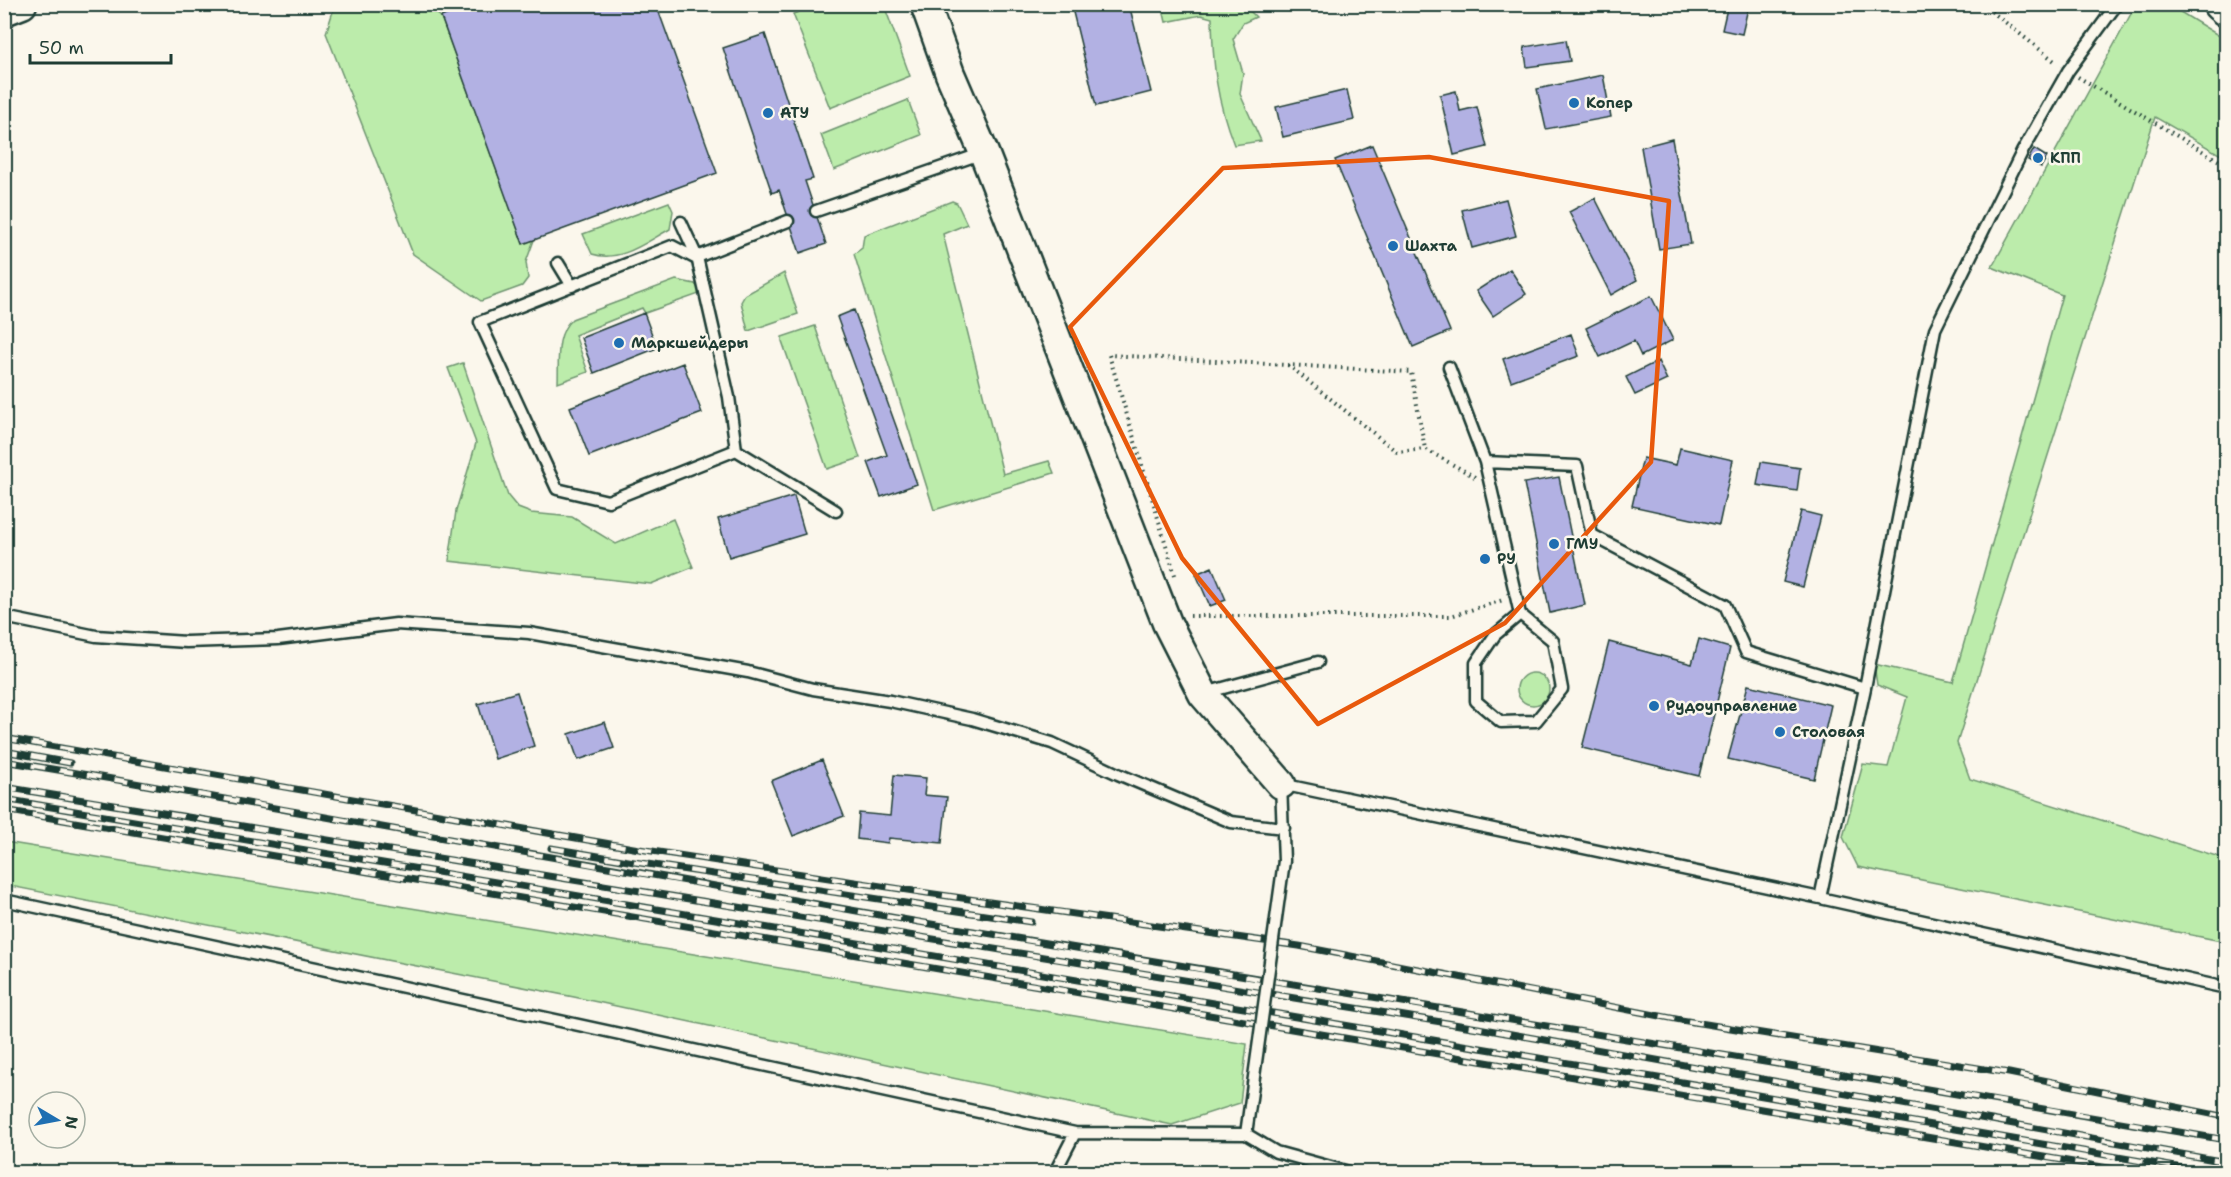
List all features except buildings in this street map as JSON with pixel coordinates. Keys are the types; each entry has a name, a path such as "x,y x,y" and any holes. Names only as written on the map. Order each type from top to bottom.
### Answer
{"main road":[{"path":"2220,4 2226,9"}],"street":[{"path":"4,10 22,4"},
{"path":"925,4 950,74 984,153 1167,623 1203,694 1281,784"}],"lane":[{"path":"1820,898 1865,688 1935,329 2022,152 2068,71 2117,4"},
{"path":"816,211 984,153"},
{"path":"736,450 608,501 557,489 480,322 672,246 695,258 788,221"},
{"path":"681,222 697,257 729,397 736,450"},
{"path":"558,263 572,286"},
{"path":"1449,367 1485,462 1520,614 1553,641 1562,689 1536,722 1500,722 1476,701 1476,663 1496,635 1520,614"},
{"path":"736,450 836,512"},
{"path":"1485,462 1577,466 1592,535 1725,605 1746,652 1865,688"},
{"path":"4,617 96,636 186,642 278,639 396,624 529,633 748,672 813,689 890,701 972,719 1052,743 1231,822 1284,828"},
{"path":"1203,694 1318,662"},
{"path":"1246,1134 1284,861 1281,784 1820,898 2226,988"},
{"path":"4,900 1075,1133 1246,1134 1276,1152 1349,1173"},
{"path":"1055,1173 1075,1133"}],"path":[{"path":"1982,4 2068,71 2226,165"},
{"path":"1176,576 1109,355 1411,372 1425,449"},
{"path":"1288,365 1397,452 1425,449 1491,487"},
{"path":"1186,606 1190,616 1451,616 1516,596"}],"highlighted area":[{"path":"1429,157 1669,201 1651,462 1505,623 1318,724 1182,558 1070,327 1223,168"}],"green space":[{"path":"335,5 425,5 441,17 523,243 534,240 526,262 528,278 522,286 481,301 413,254 326,33"},
{"path":"806,5 884,5 910,76 830,108 793,14 807,9"},
{"path":"1162,5 1244,5 1256,17 1243,23 1233,39 1243,73 1240,94 1261,141 1234,145 1223,112 1217,82 1212,18 1201,15 1166,22"},
{"path":"2149,5 2169,5 2226,40 2226,158 2155,117 1957,743 1970,779 2226,859 2226,942 1858,867 1843,837 1863,764 1888,767 1907,697 1877,685 1874,664 1953,682 2062,295 1992,267 2132,12"},
{"path":"908,100 921,135 834,170 821,135"},
{"path":"952,201 957,203 967,224 943,234 1003,474 1049,461 1054,473 934,510 854,254 862,248 864,235"},
{"path":"669,202 673,211 670,229 633,250 613,256 592,254 583,234"},
{"path":"784,273 798,314 748,331 741,302 745,295"},
{"path":"676,280 695,284 702,293 645,313 642,308 575,335 588,372 558,383 560,340 572,319"},
{"path":"815,326 860,458 827,469 782,341 782,337"},
{"path":"463,363 508,496 518,508 531,513 572,517 616,544 673,519 693,567 651,584 449,561 456,511 476,443 448,368"},
{"path":"1533,673 1544,678 1549,689 1544,700 1533,705 1522,700 1517,689 1522,678"},
{"path":"5,842 1247,1044 1240,1103 1172,1125 574,997 5,885"}],"railway":[{"path":"4,738 639,849 1299,946 1681,1020 2009,1073 2226,1117"},
{"path":"4,751 70,763"},
{"path":"4,761 919,922 2226,1140"},
{"path":"4,787 1478,1028 2226,1162"},
{"path":"4,799 2205,1172"},
{"path":"4,810 2132,1172"},
{"path":"551,848 1031,922"}],"place":[{"name":"Копер","path":"1574,103"},
{"name":"АТУ","path":"768,113"},
{"name":"КПП","path":"2038,158"},
{"name":"Шахта","path":"1393,246"},
{"name":"Маркшейдеры","path":"619,343"},
{"name":"ГМУ","path":"1554,544"},
{"name":"РУ","path":"1485,559"},
{"name":"Рудоуправление","path":"1654,706"},
{"name":"Столовая","path":"1780,732"}]}
